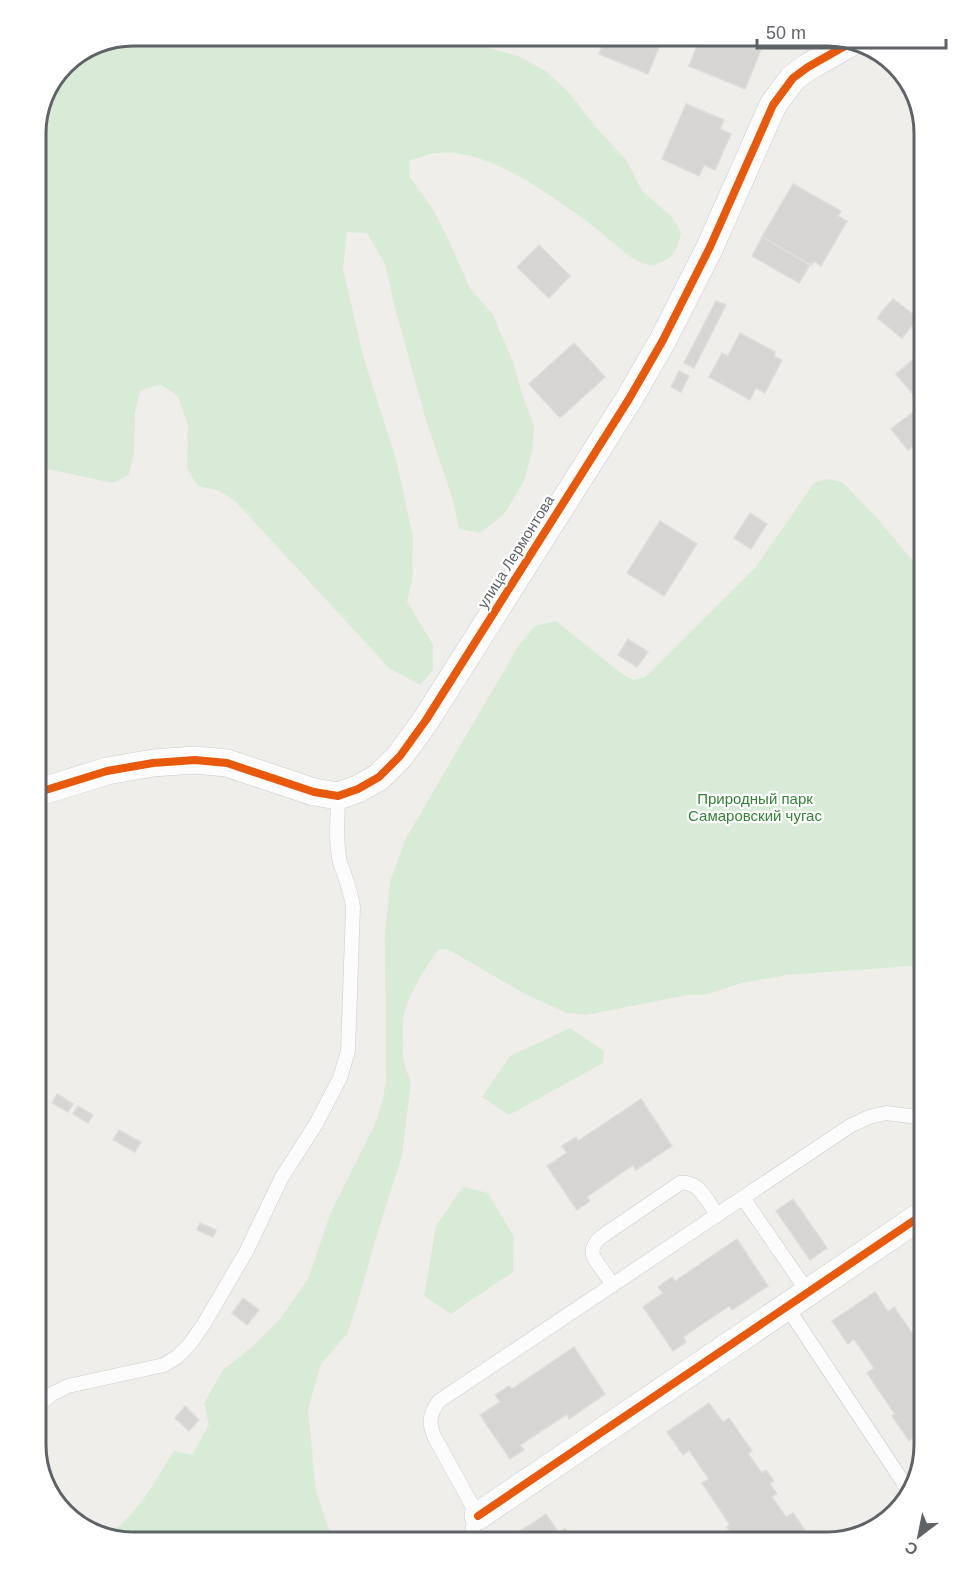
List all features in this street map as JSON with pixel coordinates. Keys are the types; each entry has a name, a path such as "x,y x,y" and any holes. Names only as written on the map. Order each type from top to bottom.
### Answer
{"street":[{"name":"улица Лермонтова","path":"338,796 358,789 379,777 400,756 426,720 629,399 663,340 710,247 773,105 793,78 842,48"},
{"path":"47,790 107,771 153,763 195,760 227,763 314,792 338,796"},
{"path":"475,1529 798,1299 914,1220"}],"lane":[{"path":"47,1398 68,1386 164,1365 177,1357 190,1344 238,1268 282,1177 331,1097 340,1078 348,1050 353,907 340,861 338,796"},
{"path":"475,1529 430,1428 430,1417 439,1401 850,1126 869,1117 886,1113 914,1117"},
{"path":"613,1285 593,1255 596,1241 680,1183 693,1184 699,1189 717,1215"},
{"path":"743,1198 905,1485"}],"green space":[{"path":"133,47 485,47 518,56 546,71 570,94 627,161 642,191 671,216 681,232 677,248 672,255 656,265 650,265 629,256 563,204 500,166 456,153 436,153 410,160 409,176 434,211 470,288 493,315 513,362 534,426 532,452 524,481 504,514 480,533 459,529 453,500 426,420 385,264 367,233 347,232 343,268 363,356 396,459 413,537 412,581 407,601 433,645 433,670 420,685 389,668 236,502 220,491 198,486 187,469 188,425 178,396 160,384 140,391 135,413 134,453 129,475 113,483 47,469 48,116 61,85 85,61 100,53 116,48"},
{"name":"Природный парк Самаровский чугас","path":"827,479 842,482 876,517 914,562 914,966 787,975 742,983 703,995 687,995 586,1015 567,1013 527,995 449,950 439,949 414,989 403,1018 403,1058 411,1080 402,1156 347,1334 321,1364 308,1409 316,1491 329,1531 114,1529 136,1509 174,1451 192,1455 209,1425 204,1403 223,1370 252,1347 280,1319 308,1279 331,1212 375,1124 383,1099 386,1080 385,933 390,882 405,840 519,645 535,626 556,621 621,673 633,680 645,677 755,568 814,483"},
{"path":"570,1028 604,1051 603,1063 509,1115 482,1097 510,1056"},
{"path":"463,1187 488,1193 514,1237 513,1272 451,1314 424,1296 436,1226"}],"building":[{"path":"602,47 659,47 648,74 599,54"},
{"path":"697,47 754,47 761,50 745,89 689,66"},
{"path":"686,104 724,120 720,129 731,134 715,170 704,165 699,176 662,159"},
{"path":"793,184 841,211 838,216 847,221 821,266 814,261 812,265 762,237"},
{"path":"762,237 810,265 799,283 752,256"},
{"path":"539,245 570,276 549,298 517,267"},
{"path":"893,299 914,315 914,323 902,338 877,318"},
{"path":"716,301 726,305 694,368 684,363"},
{"path":"740,333 775,352 774,356 782,360 765,393 756,388 750,400 709,377 722,353 728,356"},
{"path":"574,343 605,377 560,418 529,384"},
{"path":"914,358 914,389 911,392 896,374"},
{"path":"679,371 689,376 681,392 671,387"},
{"path":"914,411 914,445 908,450 891,429"},
{"path":"750,513 767,524 751,549 734,538"},
{"path":"660,521 697,544 664,596 627,573"},
{"path":"628,639 648,652 637,667 618,655"},
{"path":"57,1094 73,1104 68,1112 52,1103"},
{"path":"641,1099 672,1146 636,1170 633,1165 587,1197 590,1201 577,1210 547,1166 567,1153 562,1146 576,1137 578,1141"},
{"path":"78,1106 93,1115 88,1123 73,1114"},
{"path":"119,1130 141,1142 135,1152 113,1140"},
{"path":"793,1199 827,1248 810,1260 776,1211"},
{"path":"200,1223 216,1230 213,1237 197,1230"},
{"path":"737,1239 768,1286 732,1310 729,1306 683,1337 686,1342 673,1351 643,1307 663,1293 658,1287 672,1277 675,1281"},
{"path":"875,1292 888,1312 894,1307 914,1336 914,1437 909,1441 892,1416 895,1414 867,1373 874,1368 854,1339 848,1344 832,1321"},
{"path":"243,1298 259,1310 247,1325 232,1313"},
{"path":"574,1347 605,1394 569,1419 567,1414 520,1445 524,1450 510,1459 480,1415 500,1402 495,1395 509,1386 512,1389"},
{"path":"709,1403 723,1422 729,1418 752,1451 748,1454 762,1473 766,1470 774,1481 770,1484 777,1494 772,1497 786,1517 793,1513 806,1532 730,1532 727,1527 730,1525 702,1483 709,1479 689,1450 683,1455 667,1432"},
{"path":"185,1406 199,1420 189,1431 175,1418"},
{"path":"546,1514 558,1532 520,1532"}],"cycle path":[{"path":"47,790 107,771 153,763 195,760 227,763 314,792 338,796 358,789 379,777 400,756 426,720 629,399 663,340 710,247 773,105 793,78 842,48"},
{"path":"478,1516 914,1220"}]}
